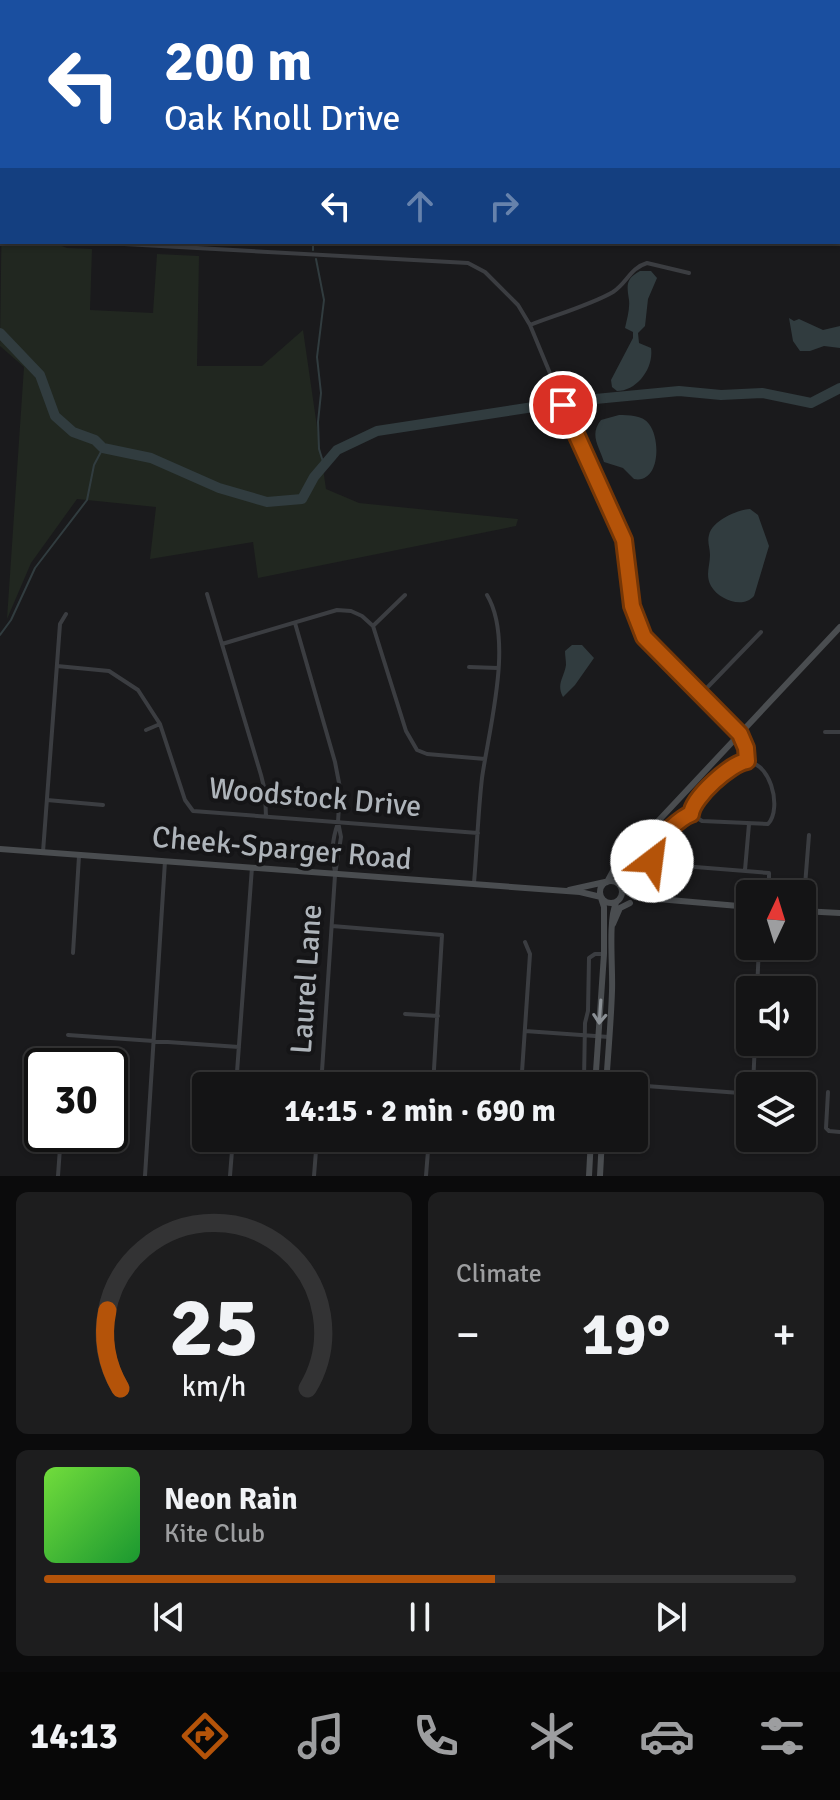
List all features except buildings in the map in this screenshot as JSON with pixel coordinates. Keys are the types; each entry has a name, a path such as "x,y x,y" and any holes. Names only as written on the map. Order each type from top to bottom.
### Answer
{"main road":[{"path":"596,1072 604,954 601,887 619,860 840,627"},
{"name":"Cheek-Sparger Road","path":"0,849 597,894 601,898"},
{"path":"613,936 610,916 623,895 621,870 631,850"},
{"path":"606,882 614,881 630,895 657,900 736,906"},
{"name":"Cheek-Sparger Road","path":"561,892 606,882"},
{"path":"601,898 609,904 657,900"},
{"path":"607,1072 616,914 622,906 630,903"},
{"path":"816,912 840,913"},
{"path":"589,1176 591,1152"},
{"path":"600,1176 601,1152"}],"street":[{"path":"123,244 472,264 485,272 518,305 530,325 583,453 624,540 632,606 644,637 740,734 747,761"},
{"path":"209,249 210,244"},
{"path":"530,325 613,291 632,269 647,263 689,273"},
{"path":"207,594 261,775 266,817"},
{"path":"373,626 405,595"},
{"path":"474,886 485,759 495,709 498,668 496,622 493,605 487,595"},
{"path":"222,644 337,610 362,616 373,626 406,731 417,750 427,754 485,759"},
{"path":"43,852 60,624 66,614"},
{"name":"Laurel Lane","path":"295,623 340,788 338,822 341,837 335,875 322,1072"},
{"path":"700,695 761,632"},
{"name":"Woodstock Drive","path":"57,666 109,671 138,690 160,724 185,800 193,811 478,833"},
{"path":"469,667 498,668"},
{"path":"146,730 160,724"},
{"path":"825,732 840,732"},
{"path":"691,814 702,821 764,825 771,822 771,786 756,764 747,761 737,763 697,799 691,814 682,817 652,848 650,856 658,864 770,874 770,880"},
{"path":"47,800 103,805"},
{"path":"745,871 749,824"},
{"path":"805,880 809,835"},
{"path":"73,953 79,854"},
{"path":"145,1176 165,861"},
{"path":"237,1072 252,867"},
{"path":"332,926 442,935 434,1072"},
{"path":"522,1072 530,954 525,942"},
{"path":"584,1072 589,958 604,954"},
{"path":"405,1014 438,1016"},
{"path":"525,1031 609,1037"},
{"path":"68,1035 239,1047"},
{"path":"648,1087 736,1093"},
{"path":"828,1092 826,1128 840,1132"},
{"path":"58,1176 60,1152"},
{"path":"230,1176 232,1152"},
{"path":"314,1176 316,1152"},
{"path":"426,1176 428,1152"}],"shaded area":[{"path":"1,244 56,244 67,248 92,249 90,310 153,313 157,254 199,256 197,366 262,366 303,330 326,489 359,503 518,519 516,526 258,578 253,542 150,559 156,507 77,499 31,563 7,619 24,367 0,346"},
{"path":"640,271 651,271 657,278 648,299 645,326 638,333 639,343 651,348 650,363 637,383 617,391 612,387 611,380 633,338 633,332 625,328 629,307 628,283"},
{"path":"789,318 823,330 840,326 840,348 824,346 800,351 793,341"},
{"path":"619,415 643,419 653,431 656,459 649,475 643,479 634,479 623,468 604,462 598,446 595,436 597,425 601,420"},
{"path":"750,509 758,515 769,546 754,596 744,602 731,601 715,591 709,582 708,538 720,521"},
{"path":"572,645 582,645 594,658 563,697 560,685 566,665 565,651"}],"waterway":[{"path":"313,244 313,250"},
{"path":"316,259 324,300 317,357 321,393 319,449 324,465"},
{"path":"0,333 40,375 55,416 73,432 95,440 103,448 151,458 219,488 267,502 302,499 314,477 337,450 377,431 553,404"},
{"path":"564,402 679,391 721,395 762,393 811,403 840,388"},
{"path":"0,635 11,620 35,568 87,500 94,465 103,448"}],"route":[{"path":"563,405 624,540 632,606 644,637 740,734 746,748 747,761 737,763 697,799 691,814 682,817 652,848 652,861"}]}
